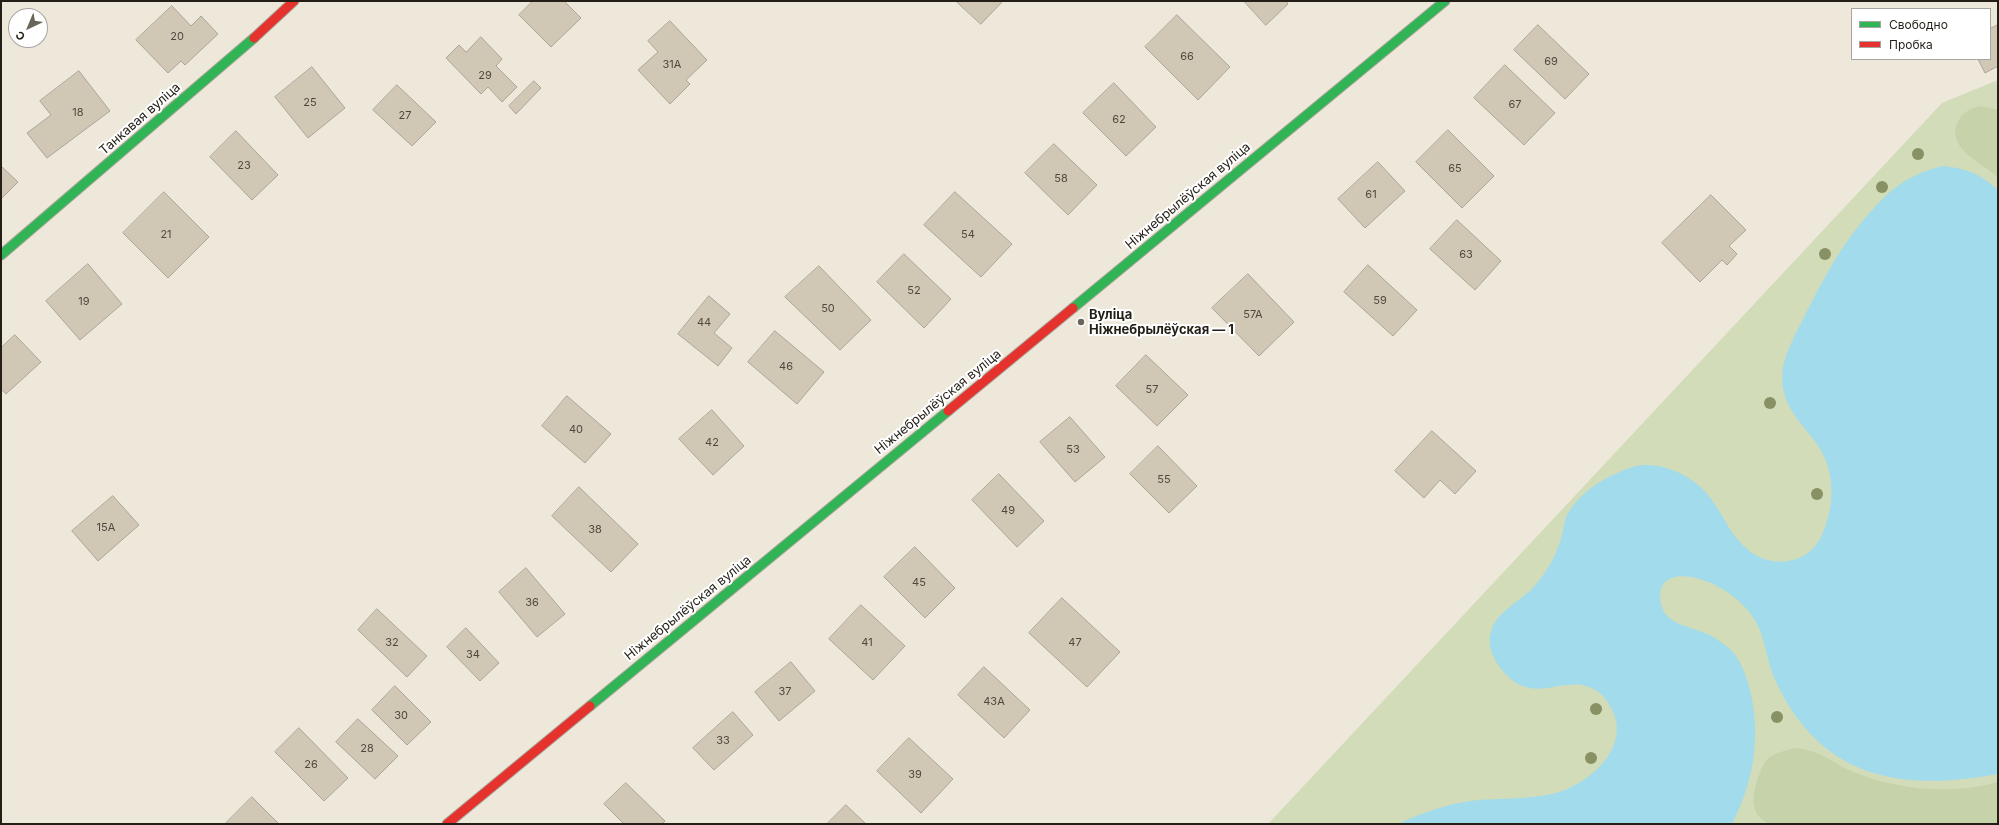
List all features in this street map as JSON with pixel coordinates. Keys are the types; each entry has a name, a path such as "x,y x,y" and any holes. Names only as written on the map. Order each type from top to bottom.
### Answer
{"street":[{"name":"Танкавая вуліца","path":"1,256 283,13 294,1"},
{"name":"Ніжнебрылёўская вуліца","path":"446,824 1445,1"}],"green space":[{"path":"1998,80 1998,824 1268,824 1942,103"},
{"path":"1981,106 1998,110 1998,177 1966,153 1956,138 1955,130 1963,114 1968,110"},
{"path":"1794,748 1804,749 1820,754 1847,769 1873,779 1908,787 1926,789 1963,788 1998,782 1998,824 1772,824 1764,821 1755,811 1754,804 1755,789 1759,775 1765,762 1769,758"}],"water":[{"path":"1943,166 1966,170 1973,173 1998,190 1998,774 1962,779 1929,781 1897,778 1868,771 1841,758 1816,740 1795,715 1776,682 1769,664 1761,633 1756,623 1743,605 1726,591 1706,581 1678,576 1668,580 1661,589 1661,606 1665,613 1676,622 1710,635 1731,650 1740,663 1750,689 1755,725 1753,758 1746,791 1732,824 1398,824 1433,810 1460,803 1542,796 1565,790 1589,776 1608,757 1614,745 1617,732 1616,719 1609,704 1601,694 1585,686 1573,684 1538,689 1526,687 1514,682 1494,659 1490,646 1490,635 1493,625 1506,610 1530,590 1549,567 1558,548 1566,517 1571,508 1581,497 1599,483 1628,468 1645,465 1666,468 1685,476 1701,488 1714,503 1736,538 1755,555 1765,559 1786,561 1797,559 1815,547 1826,525 1829,512 1831,500 1830,475 1821,451 1791,410 1785,396 1782,378 1785,358 1826,274 1864,219 1885,196 1895,188 1921,173"}],"building":[{"path":"533,1 564,1 581,18 551,47 519,15"},
{"path":"956,1 1003,1 981,24"},
{"path":"1244,1 1286,1 1288,4 1266,25"},
{"path":"172,6 191,26 201,16 218,34 185,65 181,61 168,73 136,40"},
{"path":"1177,15 1230,67 1198,100 1145,47"},
{"path":"670,21 707,60 686,80 690,84 670,104 638,70 658,52 648,41"},
{"path":"1538,25 1589,74 1565,99 1514,50"},
{"path":"1998,25 1998,66 1985,73 1978,60 1991,60 1991,28"},
{"path":"481,37 502,59 496,66 517,87 502,102 488,87 481,94 446,58 459,45 466,52"},
{"path":"1505,65 1555,113 1524,145 1474,98"},
{"path":"312,67 345,108 308,138 275,97"},
{"path":"79,71 110,111 47,158 27,133 51,115 40,101"},
{"path":"534,81 541,88 516,114 509,106"},
{"path":"1114,83 1156,127 1126,156 1083,113"},
{"path":"397,85 436,122 412,146 373,110"},
{"path":"1448,130 1494,176 1462,208 1416,162"},
{"path":"236,131 278,175 252,200 210,157"},
{"path":"1054,144 1097,185 1068,215 1025,173"},
{"path":"1378,162 1405,191 1365,228 1338,199"},
{"path":"1,166 18,182 1,199"},
{"path":"164,192 209,237 168,278 123,233"},
{"path":"955,192 1012,244 981,277 924,225"},
{"path":"1711,195 1746,230 1729,246 1737,254 1727,265 1722,260 1700,282 1662,243"},
{"path":"1457,220 1501,261 1475,290 1430,249"},
{"path":"904,254 951,299 924,328 877,282"},
{"path":"88,264 122,304 80,340 46,301"},
{"path":"1368,265 1417,310 1393,336 1344,292"},
{"path":"819,266 871,320 840,350 785,297"},
{"path":"1248,274 1294,322 1259,356 1212,308"},
{"path":"709,296 730,314 714,333 732,348 718,366 678,334"},
{"path":"775,331 824,372 797,404 748,362"},
{"path":"15,335 41,362 6,394 1,389 1,348"},
{"path":"1146,355 1188,395 1157,426 1116,386"},
{"path":"567,396 611,434 585,463 542,426"},
{"path":"712,410 744,446 713,475 679,439"},
{"path":"1070,417 1105,457 1075,482 1040,442"},
{"path":"1432,431 1476,471 1455,494 1440,480 1424,498 1395,471"},
{"path":"1158,446 1197,486 1169,513 1130,474"},
{"path":"999,474 1044,521 1017,547 972,500"},
{"path":"579,487 638,544 611,572 552,516"},
{"path":"113,496 139,525 98,561 72,531"},
{"path":"915,547 955,588 925,618 884,577"},
{"path":"526,568 565,614 537,637 499,592"},
{"path":"1062,598 1120,652 1087,687 1029,633"},
{"path":"861,605 905,646 873,680 829,639"},
{"path":"377,609 427,656 407,677 358,630"},
{"path":"466,628 499,663 480,681 447,647"},
{"path":"791,662 815,691 779,721 755,692"},
{"path":"984,667 1030,710 1004,738 958,695"},
{"path":"395,686 431,722 407,745 372,710"},
{"path":"733,712 753,735 714,770 693,748"},
{"path":"358,719 398,756 375,779 336,742"},
{"path":"299,728 348,778 324,801 275,752"},
{"path":"909,738 953,779 921,813 877,771"},
{"path":"626,783 665,821 662,824 624,824 604,804"},
{"path":"252,797 279,824 225,824"},
{"path":"846,805 866,824 827,824"}],"traffic: fast":[{"path":"1073,308 1445,1"},
{"path":"1,255 254,38"},
{"path":"590,706 948,411"}],"traffic: jam":[{"path":"254,38 294,1"},
{"path":"948,411 1073,308"},
{"path":"447,824 590,706"}],"place":[{"name":"Вуліца Ніжнебрылёўская — 1","path":"1081,322"}]}
